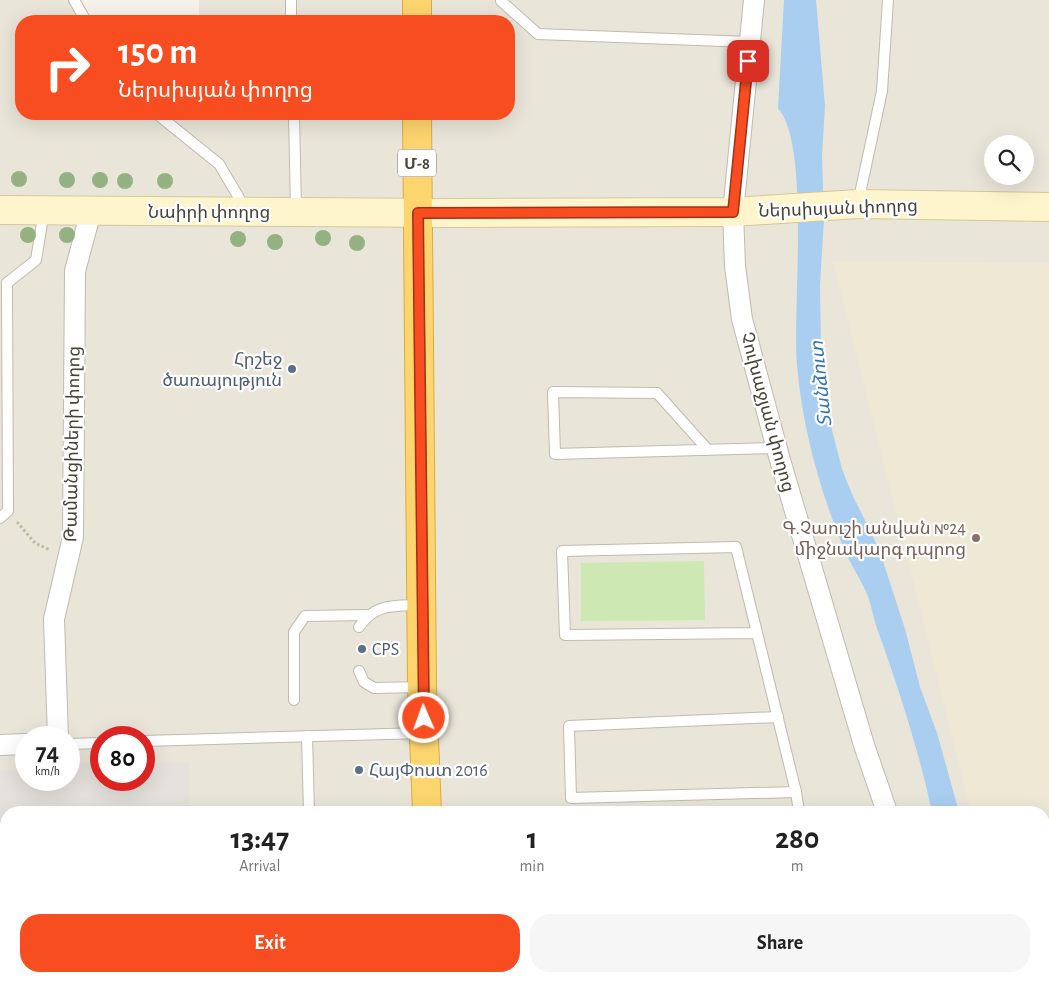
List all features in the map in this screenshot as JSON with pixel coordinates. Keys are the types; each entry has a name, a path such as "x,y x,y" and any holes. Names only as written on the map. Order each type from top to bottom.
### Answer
{"highway":[{"path":"417,0 417,15"},
{"name":"Մ-8","path":"417,120 422,687 427,806"}],"main road":[{"name":"Ներսիսյան փողոց","path":"418,213 733,212 858,204 1049,207"},
{"name":"Նաիրի փողոց","path":"0,210 418,213"}],"street":[{"name":"Չուխաջյան փողոց","path":"754,0 733,212 735,266 742,319 777,448 864,745 885,806"},
{"name":"Թամանցիների փողոց","path":"58,726 54,619 73,537 75,271 91,211"},
{"path":"0,745 15,744"}],"lane":[{"path":"74,0 83,15"},
{"path":"291,0 291,15"},
{"path":"858,204 882,91 888,0"},
{"path":"501,1 538,34 750,42"},
{"path":"164,120 219,164 247,212"},
{"path":"294,120 296,212"},
{"path":"4,515 3,281 36,260 44,210"},
{"path":"708,450 656,393 553,392 555,454 708,450 777,448"},
{"path":"757,633 565,635 562,551 736,547 796,792 798,806"},
{"path":"294,700 294,632 305,616 367,615 384,607 422,605"},
{"path":"359,627 367,615"},
{"path":"359,670 364,682 374,688 422,687"},
{"path":"778,717 569,726 571,798 796,792"},
{"path":"155,741 424,733"},
{"path":"307,736 308,806"}],"path":[{"path":"4,515 35,543 69,558"}],"shaded area":[{"path":"0,0 80,0 89,15 15,15 15,120 515,120 515,15 199,15 199,0 1049,0 1049,806 0,806"},
{"name":"Գ.Չաուշի անվան №24 միջնակարգ դպրոց","path":"833,261 1049,263 1049,806 969,806"},
{"path":"90,763 90,791 155,791 155,763 189,763 189,806 0,806 0,771 15,770 15,791 80,791 80,764"}],"green space":[{"path":"704,561 705,620 581,621 581,563"}],"water":[{"name":"Տանձուտ","path":"784,0 816,0 825,106 822,156 824,219 820,285 821,353 832,430 842,469 879,549 905,629 920,687 937,733 957,806 931,806 915,743 875,623 869,599 845,551 834,523 819,479 807,433 797,365 798,230 794,156 788,128 778,108"}],"place":[{"name":"Հրշեջ ծառայություն","path":"292,369"},
{"name":"Գ.Չաուշի անվան №24 միջնակարգ դպրոց","path":"976,538"},
{"name":"CPS","path":"362,649"},
{"name":"ՀայՓոստ 2016","path":"359,770"}],"route":[{"path":"424,718 422,687 418,213 733,212 748,61"}]}
